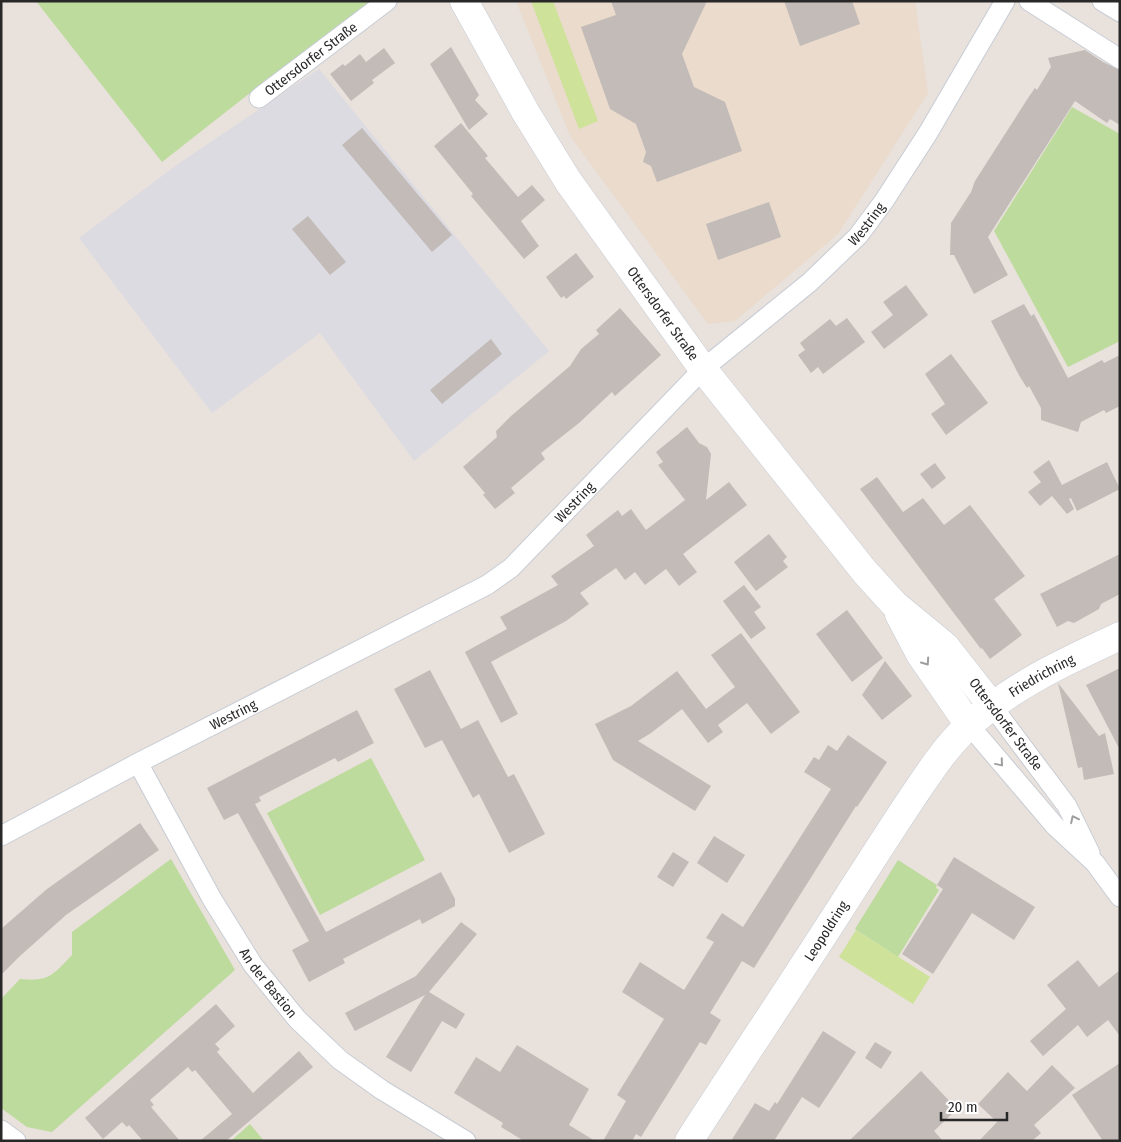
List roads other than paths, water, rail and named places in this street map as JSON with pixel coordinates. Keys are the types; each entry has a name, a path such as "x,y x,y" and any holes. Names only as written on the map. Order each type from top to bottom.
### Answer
{"street":[{"name":"Ottersdorfer Straße","path":"259,98 387,1"},
{"name":"Ottersdorfer Straße","path":"464,1 526,113 568,181 703,369 865,572 894,604 945,646 1067,806 1095,863 1120,897"},
{"name":"Westring","path":"1,836 138,763 487,585 511,568 703,369 810,282 858,236 884,201 928,132 1005,1"},
{"path":"1029,1 1120,59"},
{"path":"1102,1 1120,12"},
{"name":"Ottersdorfer Straße","path":"894,604 920,654 969,725 1055,826 1095,863"},
{"name":"Friedrichring","path":"969,725 992,706 1052,668 1120,636"},
{"name":"Leopoldring","path":"689,1141 929,772 953,740 969,725"},
{"name":"An der Bastion","path":"138,763 212,899 253,965 297,1019 340,1060 382,1090 466,1141"},
{"path":"1,1130 16,1141"}]}
